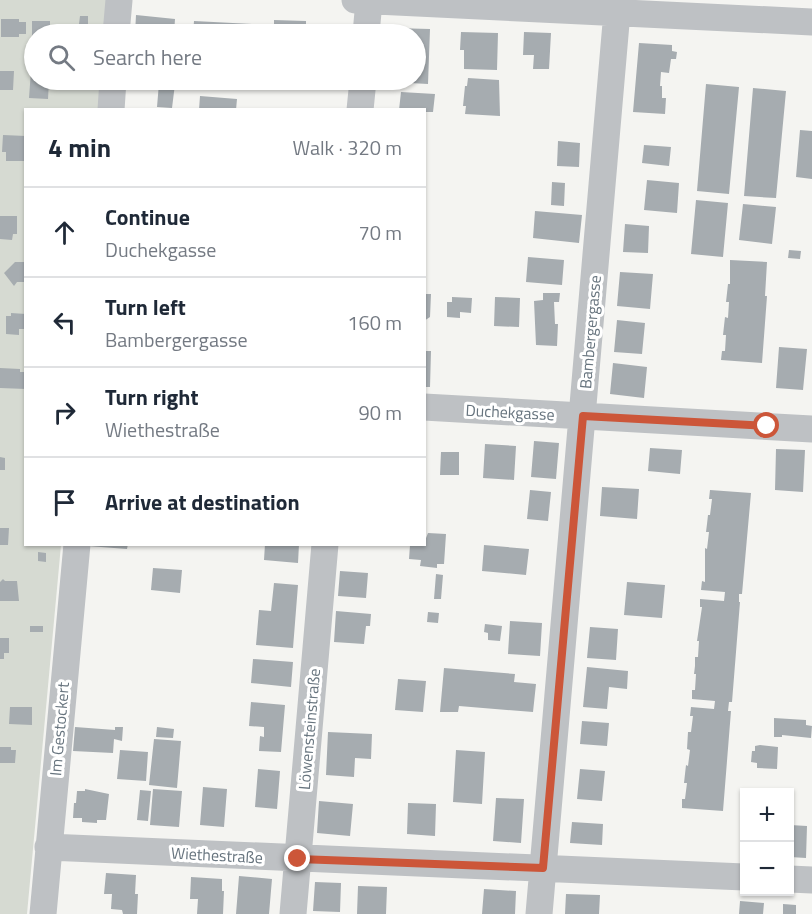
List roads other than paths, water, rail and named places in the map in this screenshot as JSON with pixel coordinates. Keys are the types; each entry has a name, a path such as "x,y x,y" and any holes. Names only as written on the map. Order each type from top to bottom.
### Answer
{"street":[{"path":"117,24 119,0"},
{"path":"354,0 617,6 812,22"},
{"path":"367,24 369,1"},
{"name":"Bambergergasse","path":"539,914 617,6"},
{"path":"111,108 112,90"},
{"path":"360,108 362,90"},
{"name":"Duchekgasse","path":"426,407 812,429"},
{"name":"Im Gestockert","path":"43,914 77,546"},
{"name":"Löwensteinstraße","path":"293,914 325,546"},
{"name":"Wiethestraße","path":"48,847 740,877"},
{"path":"794,879 812,880"}]}
